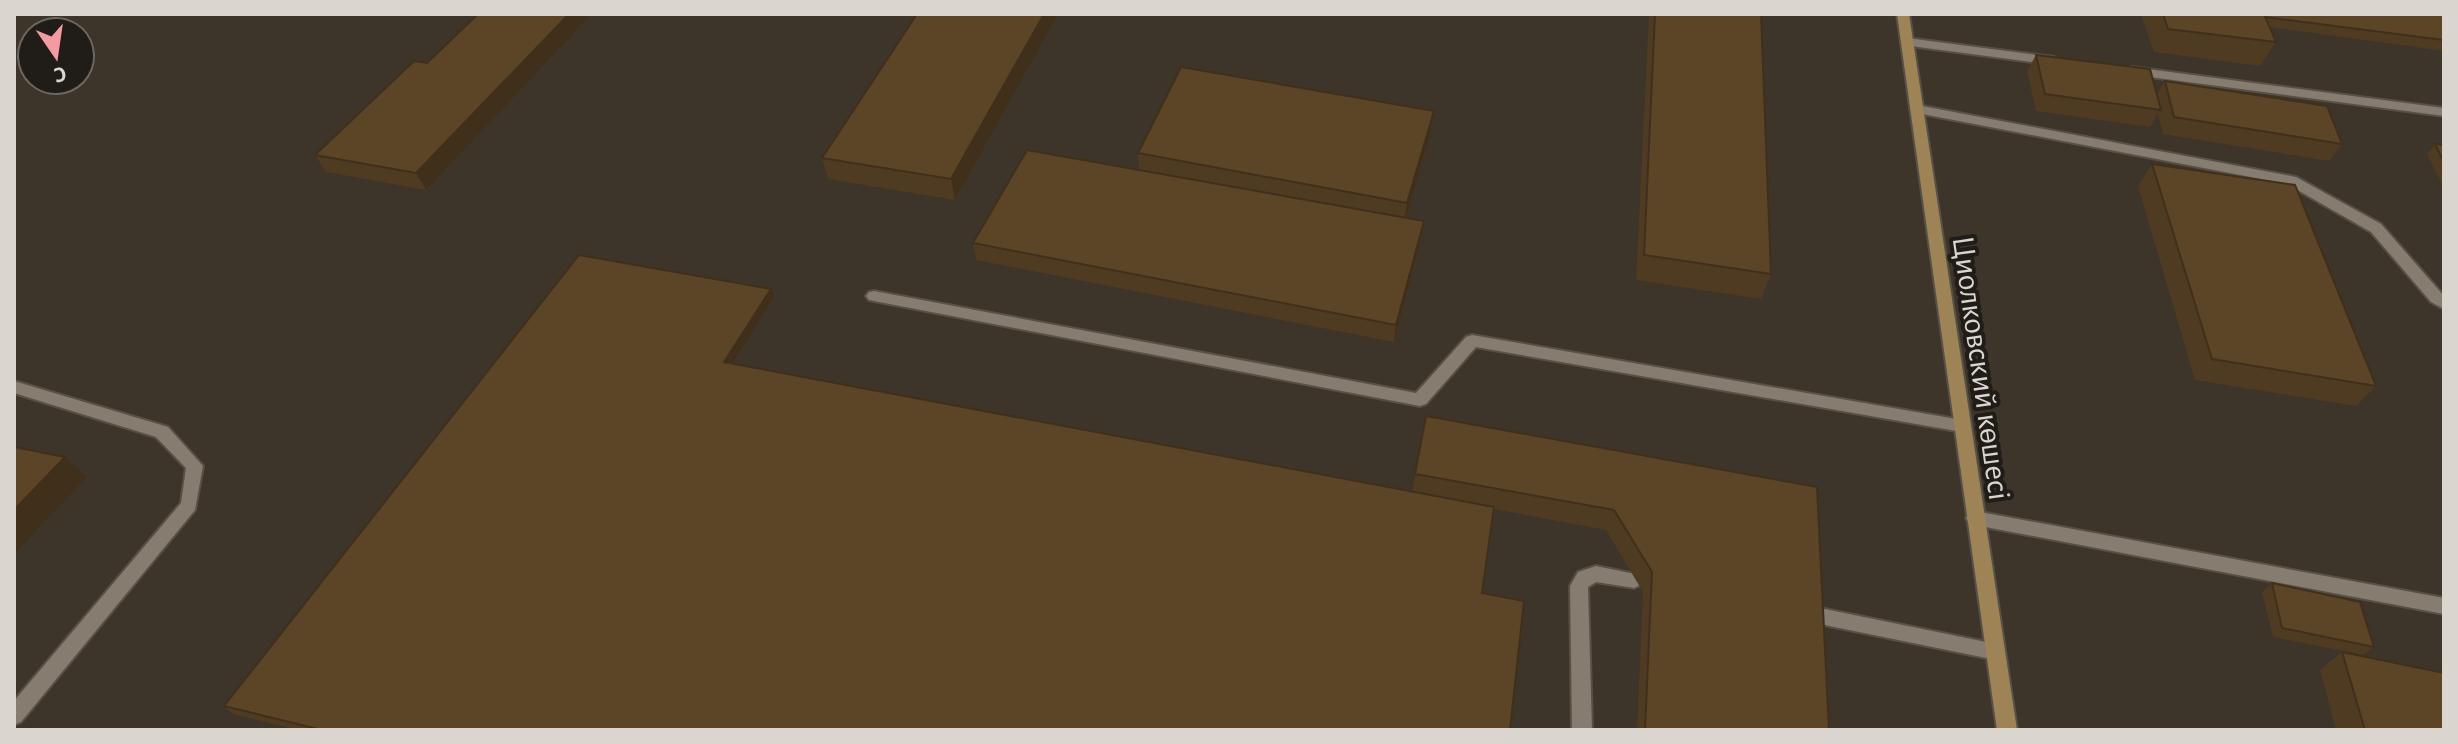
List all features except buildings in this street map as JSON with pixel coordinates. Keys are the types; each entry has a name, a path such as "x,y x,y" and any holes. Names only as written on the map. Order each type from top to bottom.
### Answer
{"street":[{"name":"Циолковский көшесі","path":"1903,14 2007,730"}],"lane":[{"path":"1907,42 2065,63"},
{"path":"2113,69 2444,112"},
{"path":"1917,109 2291,180 2376,228 2436,298 2444,303"},
{"path":"874,296 1420,400 1472,341 1962,426"},
{"path":"14,387 162,432 195,466 189,505 14,716"},
{"path":"1975,518 2444,606"},
{"path":"1582,730 1579,586 1584,577 1596,574 1634,580"},
{"path":"1810,614 1996,652"}]}
